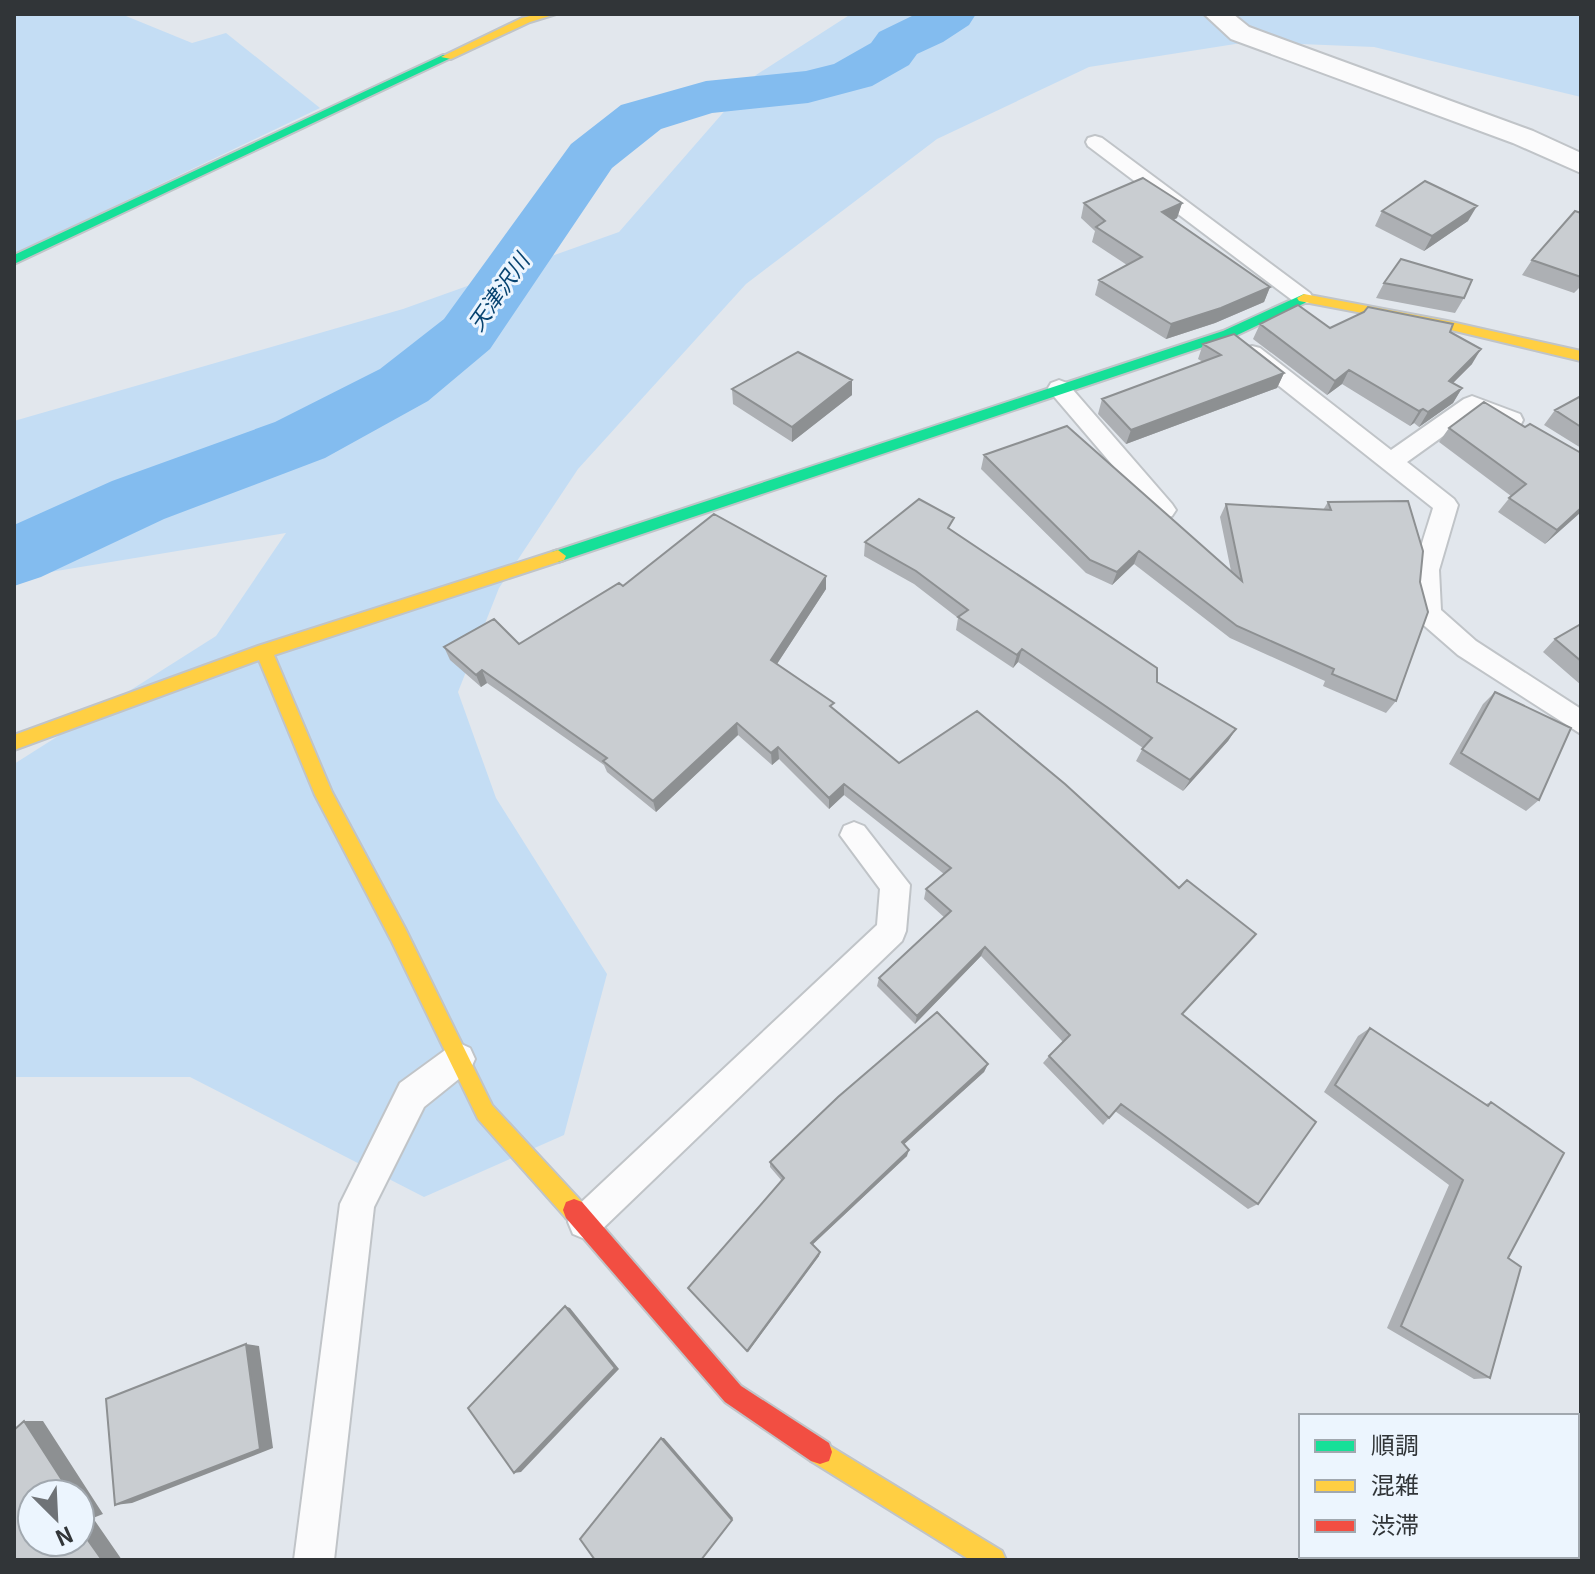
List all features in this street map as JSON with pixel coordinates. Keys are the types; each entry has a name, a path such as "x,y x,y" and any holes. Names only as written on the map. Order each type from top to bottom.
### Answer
{"street":[{"path":"1217,14 1240,33 1523,137 1581,164"},
{"path":"14,260 530,16"},
{"path":"14,743 264,651 921,438 1059,388 1228,334 1303,298 1447,325 1581,356"},
{"path":"264,651 324,795 398,934 485,1112 585,1222 733,1394 874,1488 993,1560"}],"lane":[{"path":"1095,142 1303,298"},
{"path":"1228,334 1446,505 1427,570 1428,614 1467,648 1581,723"},
{"path":"1059,388 1164,510"},
{"path":"1390,462 1472,404 1508,418 1532,433"},
{"path":"585,1222 891,931 895,885 854,835"},
{"path":"314,1560 357,1204 412,1095 459,1059"}],"shaded area":[{"path":"14,14 121,14 192,43 226,33 320,108 14,254"},
{"path":"851,14 1581,14 1581,97 1374,47 1248,42 1089,67 937,139 746,284 578,469 499,588 458,692 496,798 607,974 564,1135 424,1197 190,1077 14,1077 14,764 216,636 286,533 14,578 14,421 403,309 619,232 756,75"}],"building":[{"path":"1143,178 1182,203 1162,212 1270,287 1221,308 1171,324 1099,280 1142,257 1096,227 1105,221 1084,203"},
{"path":"1425,181 1477,206 1432,236 1382,211"},
{"path":"1575,211 1581,213 1581,277 1532,260"},
{"path":"1401,259 1472,280 1464,298 1384,283"},
{"path":"1298,305 1330,328 1364,312 1368,307 1453,324 1450,332 1481,349 1449,381 1462,388 1428,412 1423,409 1419,411 1349,370 1335,381 1260,324"},
{"path":"1234,334 1284,373 1131,430 1102,399 1221,355 1203,344"},
{"path":"798,352 852,380 792,427 732,389"},
{"path":"1581,396 1581,427 1555,410"},
{"path":"1484,402 1525,427 1530,424 1581,453 1581,508 1557,530 1509,498 1526,484 1449,428"},
{"path":"1067,426 1242,581 1226,504 1331,510 1328,502 1408,501 1423,551 1420,582 1428,612 1396,701 1332,674 1334,669 1237,626 1139,551 1117,572 1090,560 984,455"},
{"path":"919,499 954,518 948,528 1157,668 1157,682 1236,729 1190,780 1142,749 1152,738 1022,649 1017,655 958,617 968,610 916,571 865,542"},
{"path":"714,514 826,576 771,660 834,703 830,706 899,763 977,711 1065,784 1179,888 1187,880 1256,934 1182,1014 1316,1122 1258,1204 1121,1104 1109,1118 1049,1056 1070,1035 985,947 917,1016 879,978 951,911 926,889 951,868 844,784 829,798 778,747 771,753 737,723 653,801 603,761 607,758 482,670 476,675 444,647 494,619 519,644 619,583 623,586"},
{"path":"1581,624 1581,661 1555,639"},
{"path":"1495,692 1571,728 1539,800 1461,753"},
{"path":"937,1012 988,1064 902,1142 909,1150 811,1243 820,1252 747,1351 688,1288 784,1178 770,1162 838,1097"},
{"path":"1370,1028 1488,1106 1491,1102 1564,1153 1508,1258 1521,1267 1490,1378 1401,1326 1463,1180 1335,1085"},
{"path":"565,1306 615,1368 514,1473 468,1408"},
{"path":"246,1344 260,1449 115,1505 106,1399"},
{"path":"24,1421 61,1478 16,1478 16,1558 96,1558 96,1552 102,1560 14,1560 14,1430"},
{"path":"661,1438 732,1520 701,1560 595,1560 580,1539"}],"waterway":[{"name":"天津沢川","path":"14,557 138,500 300,440 404,385 467,334 591,156 641,117 706,97 808,87 853,75 890,54 897,43 925,31 951,14"}],"traffic: fast":[{"path":"14,260 447,57"},
{"path":"558,556 1228,334 1304,298"}],"traffic: slow":[{"path":"447,57 526,20 551,14"},
{"path":"1304,298 1447,325 1581,356"},
{"path":"14,743 264,651 558,556"},
{"path":"264,651 324,795 398,934 485,1112 574,1210"},
{"path":"820,1452 993,1560"}],"traffic: jam":[{"path":"574,1210 733,1394 820,1452"}]}
